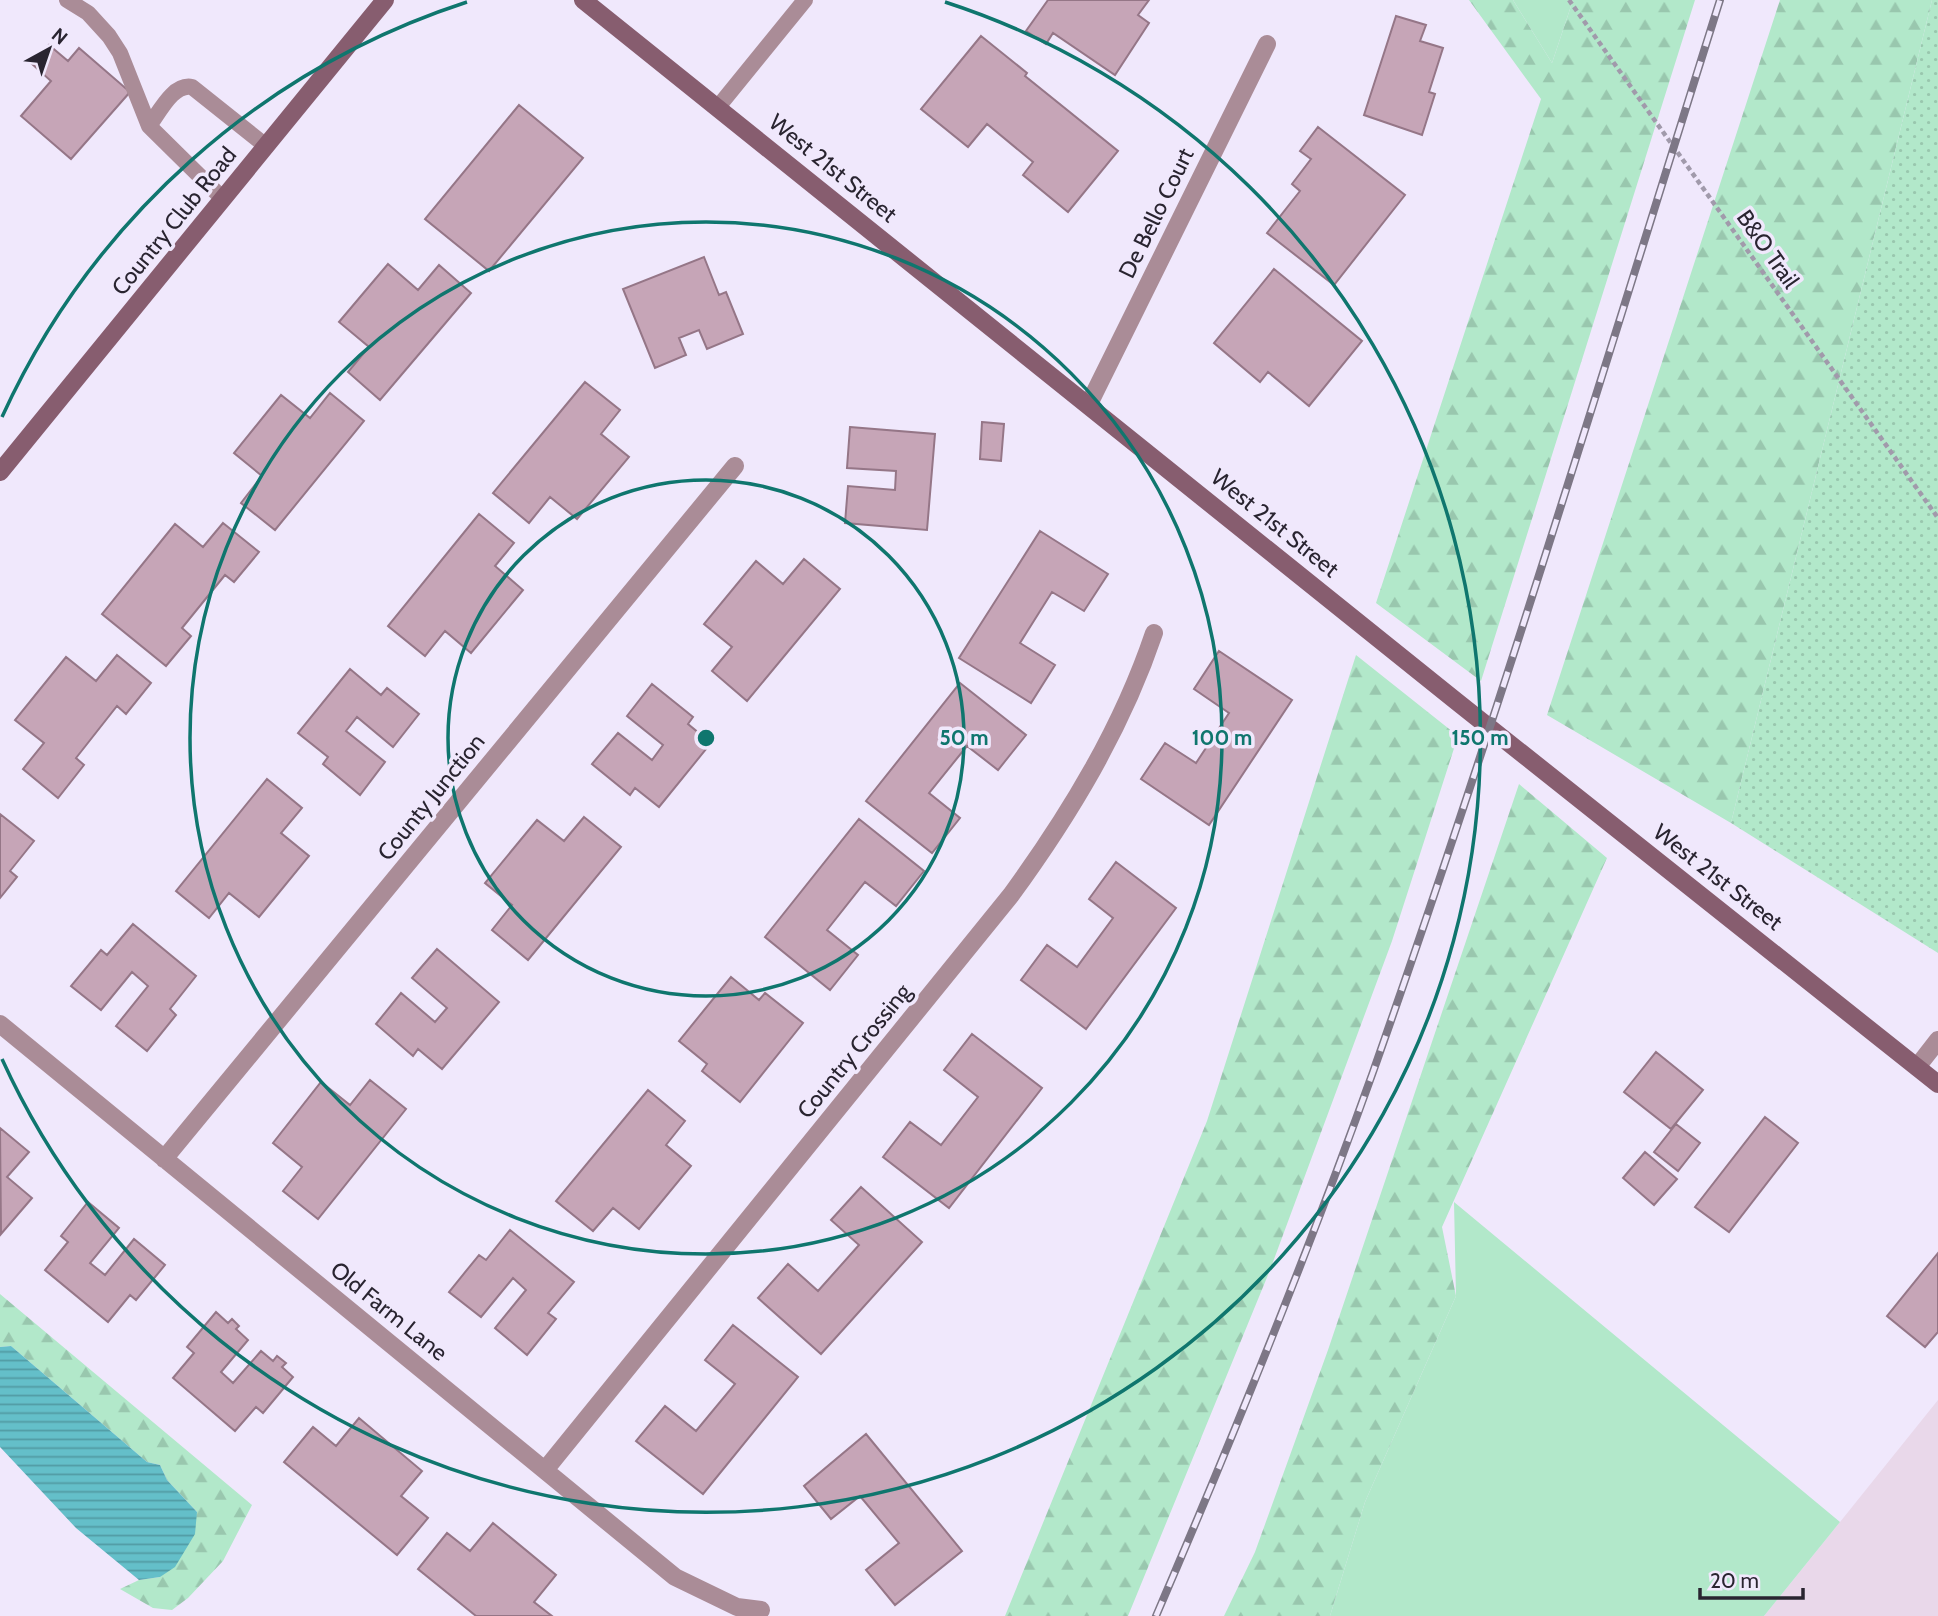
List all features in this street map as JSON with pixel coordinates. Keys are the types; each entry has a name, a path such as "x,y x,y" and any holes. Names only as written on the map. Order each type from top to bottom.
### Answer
{"street":[{"name":"Country Club Road","path":"0,472 385,0"},
{"name":"West 21st Street","path":"583,0 1477,718 1938,1084"},
{"name":"De Bello Court","path":"1088,404 1266,44"},
{"name":"County Junction","path":"164,1159 735,466"},
{"name":"Country Crossing","path":"545,1470 1011,895 1065,818 1105,747 1137,680 1154,633"},
{"name":"Old Farm Lane","path":"0,1024 675,1577 737,1607 761,1610"},
{"path":"1917,1067 1938,1041"}],"lane":[{"path":"67,0 88,13 109,36 120,53 149,126 223,199"},
{"path":"718,107 805,0"},
{"path":"149,126 177,89 192,87 266,146"}],"path":[{"name":"B&O Trail","path":"1569,0 1938,518"}],"shaded area":[{"path":"1938,1400 1938,1616 1764,1616 1840,1522"}],"green space":[{"path":"1469,0 1513,0 1552,63 1573,0 1695,0 1481,681 1376,603 1541,99"},
{"path":"1513,0 1573,0 1552,63"},
{"path":"1780,0 1932,0 1731,823 1547,715"},
{"path":"1932,0 1938,0 1938,953 1731,823"},
{"path":"1356,655 1458,736 1392,941 1270,1270 1128,1616 1005,1616 1207,1121"},
{"path":"1519,784 1607,858 1442,1227 1456,1296 1365,1502 1330,1616 1224,1616 1255,1552 1328,1350"},
{"path":"1454,1202 1840,1522 1764,1616 1330,1616 1365,1502 1456,1296"},
{"path":"0,1294 252,1505 223,1561 188,1598 172,1610 153,1608 120,1589 139,1580 160,1577 197,1512 167,1480 160,1465 147,1462 11,1346 0,1347"}],"water":[{"path":"11,1346 147,1462 160,1465 167,1480 197,1512 195,1534 175,1567 160,1577 139,1580 76,1528 0,1447 0,1347"}],"building":[{"path":"1048,0 1149,0 1138,15 1149,23 1115,75 1053,33 1046,44 1026,31"},
{"path":"1396,16 1426,25 1420,41 1443,48 1429,92 1435,94 1422,135 1364,115"},
{"path":"981,36 1027,73 1025,76 1118,151 1068,212 1023,175 1033,162 987,124 968,147 921,109"},
{"path":"49,45 68,61 79,48 130,92 71,159 21,116 51,81 32,64"},
{"path":"519,105 583,158 489,271 425,219"},
{"path":"1318,127 1405,195 1334,285 1267,233 1300,191 1292,184 1311,159 1300,151"},
{"path":"704,257 719,295 726,292 743,334 707,349 699,330 679,338 686,355 655,368 623,289"},
{"path":"388,264 418,290 439,265 471,293 380,400 348,372 369,347 339,322"},
{"path":"1274,269 1362,341 1309,406 1268,372 1260,382 1214,343"},
{"path":"585,382 620,410 601,434 629,457 577,519 550,497 529,523 493,493"},
{"path":"330,393 364,421 275,530 241,503 262,476 234,453 281,395 310,418"},
{"path":"982,422 1004,424 1001,461 980,459"},
{"path":"850,427 935,434 927,530 845,523 848,486 895,490 896,471 847,468"},
{"path":"479,514 514,543 495,566 523,590 471,653 445,631 425,656 388,626"},
{"path":"223,523 259,552 234,582 225,575 182,628 191,636 166,666 102,614 175,524 203,547"},
{"path":"1040,531 1108,574 1084,611 1052,592 1020,643 1055,665 1031,703 959,658"},
{"path":"804,559 840,589 747,701 712,671 732,647 704,624 756,561 783,584"},
{"path":"1219,651 1292,700 1209,825 1141,779 1165,743 1196,763 1229,713 1194,689"},
{"path":"117,655 151,683 126,714 117,706 76,758 84,765 58,798 23,769 44,743 15,720 66,657 96,681"},
{"path":"350,669 381,695 387,688 419,714 393,747 357,717 346,731 385,762 360,795 323,764 328,757 298,733"},
{"path":"960,683 1026,735 998,770 967,746 929,793 960,818 932,853 866,801"},
{"path":"652,684 693,717 688,724 711,743 659,807 635,788 630,795 592,764 618,733 652,760 663,745 627,716"},
{"path":"267,779 302,808 281,833 309,856 259,917 229,893 209,918 176,891"},
{"path":"0,814 34,841 10,871 17,877 0,898"},
{"path":"584,817 621,847 528,960 492,930 512,905 485,883 537,820 564,841"},
{"path":"859,819 924,871 896,906 865,882 827,930 858,955 830,990 765,937"},
{"path":"1116,862 1176,908 1086,1029 1021,980 1047,945 1077,967 1113,918 1089,899"},
{"path":"133,924 196,976 170,1009 176,1015 147,1051 116,1026 148,986 132,972 101,1010 71,986 101,950 107,955"},
{"path":"437,949 499,1002 442,1069 418,1049 413,1056 376,1024 401,993 435,1022 447,1008 412,978"},
{"path":"731,977 759,1000 765,993 803,1023 740,1102 702,1071 707,1064 679,1041"},
{"path":"972,1034 1042,1088 949,1208 883,1157 910,1122 941,1145 978,1097 944,1070"},
{"path":"1656,1052 1703,1090 1671,1129 1624,1092"},
{"path":"370,1080 406,1109 318,1219 283,1191 302,1167 273,1143 321,1082 350,1105"},
{"path":"648,1090 685,1121 666,1145 691,1166 639,1229 613,1208 593,1231 556,1201"},
{"path":"1765,1117 1798,1143 1729,1232 1695,1207"},
{"path":"1676,1124 1700,1143 1678,1171 1654,1152"},
{"path":"0,1128 29,1152 7,1177 32,1198 1,1234"},
{"path":"1645,1152 1677,1179 1654,1205 1623,1178"},
{"path":"861,1187 922,1242 821,1354 758,1298 788,1264 818,1291 859,1245 831,1220"},
{"path":"88,1202 119,1228 90,1263 105,1275 134,1239 165,1265 136,1300 130,1295 108,1322 45,1270 68,1242 61,1236"},
{"path":"510,1230 574,1282 548,1313 556,1319 527,1355 495,1328 526,1290 513,1278 481,1317 449,1292 479,1255 486,1260"},
{"path":"1938,1253 1938,1332 1925,1347 1887,1316"},
{"path":"216,1312 228,1323 232,1319 239,1326 236,1329 248,1340 221,1372 233,1383 261,1351 273,1361 277,1356 286,1363 282,1367 293,1377 263,1413 256,1407 235,1431 173,1378 194,1353 187,1347"},
{"path":"733,1325 798,1377 703,1494 636,1441 665,1406 696,1431 735,1384 705,1360"},
{"path":"359,1418 422,1471 401,1496 428,1518 397,1555 284,1462 313,1427 336,1446"},
{"path":"866,1434 962,1551 895,1605 866,1570 899,1543 860,1496 831,1519 804,1486"},
{"path":"493,1523 556,1575 534,1602 552,1616 476,1616 418,1569 447,1533 470,1551"}],"railway":[{"path":"1156,1616 1269,1346 1373,1072 1508,672 1720,0"}]}
